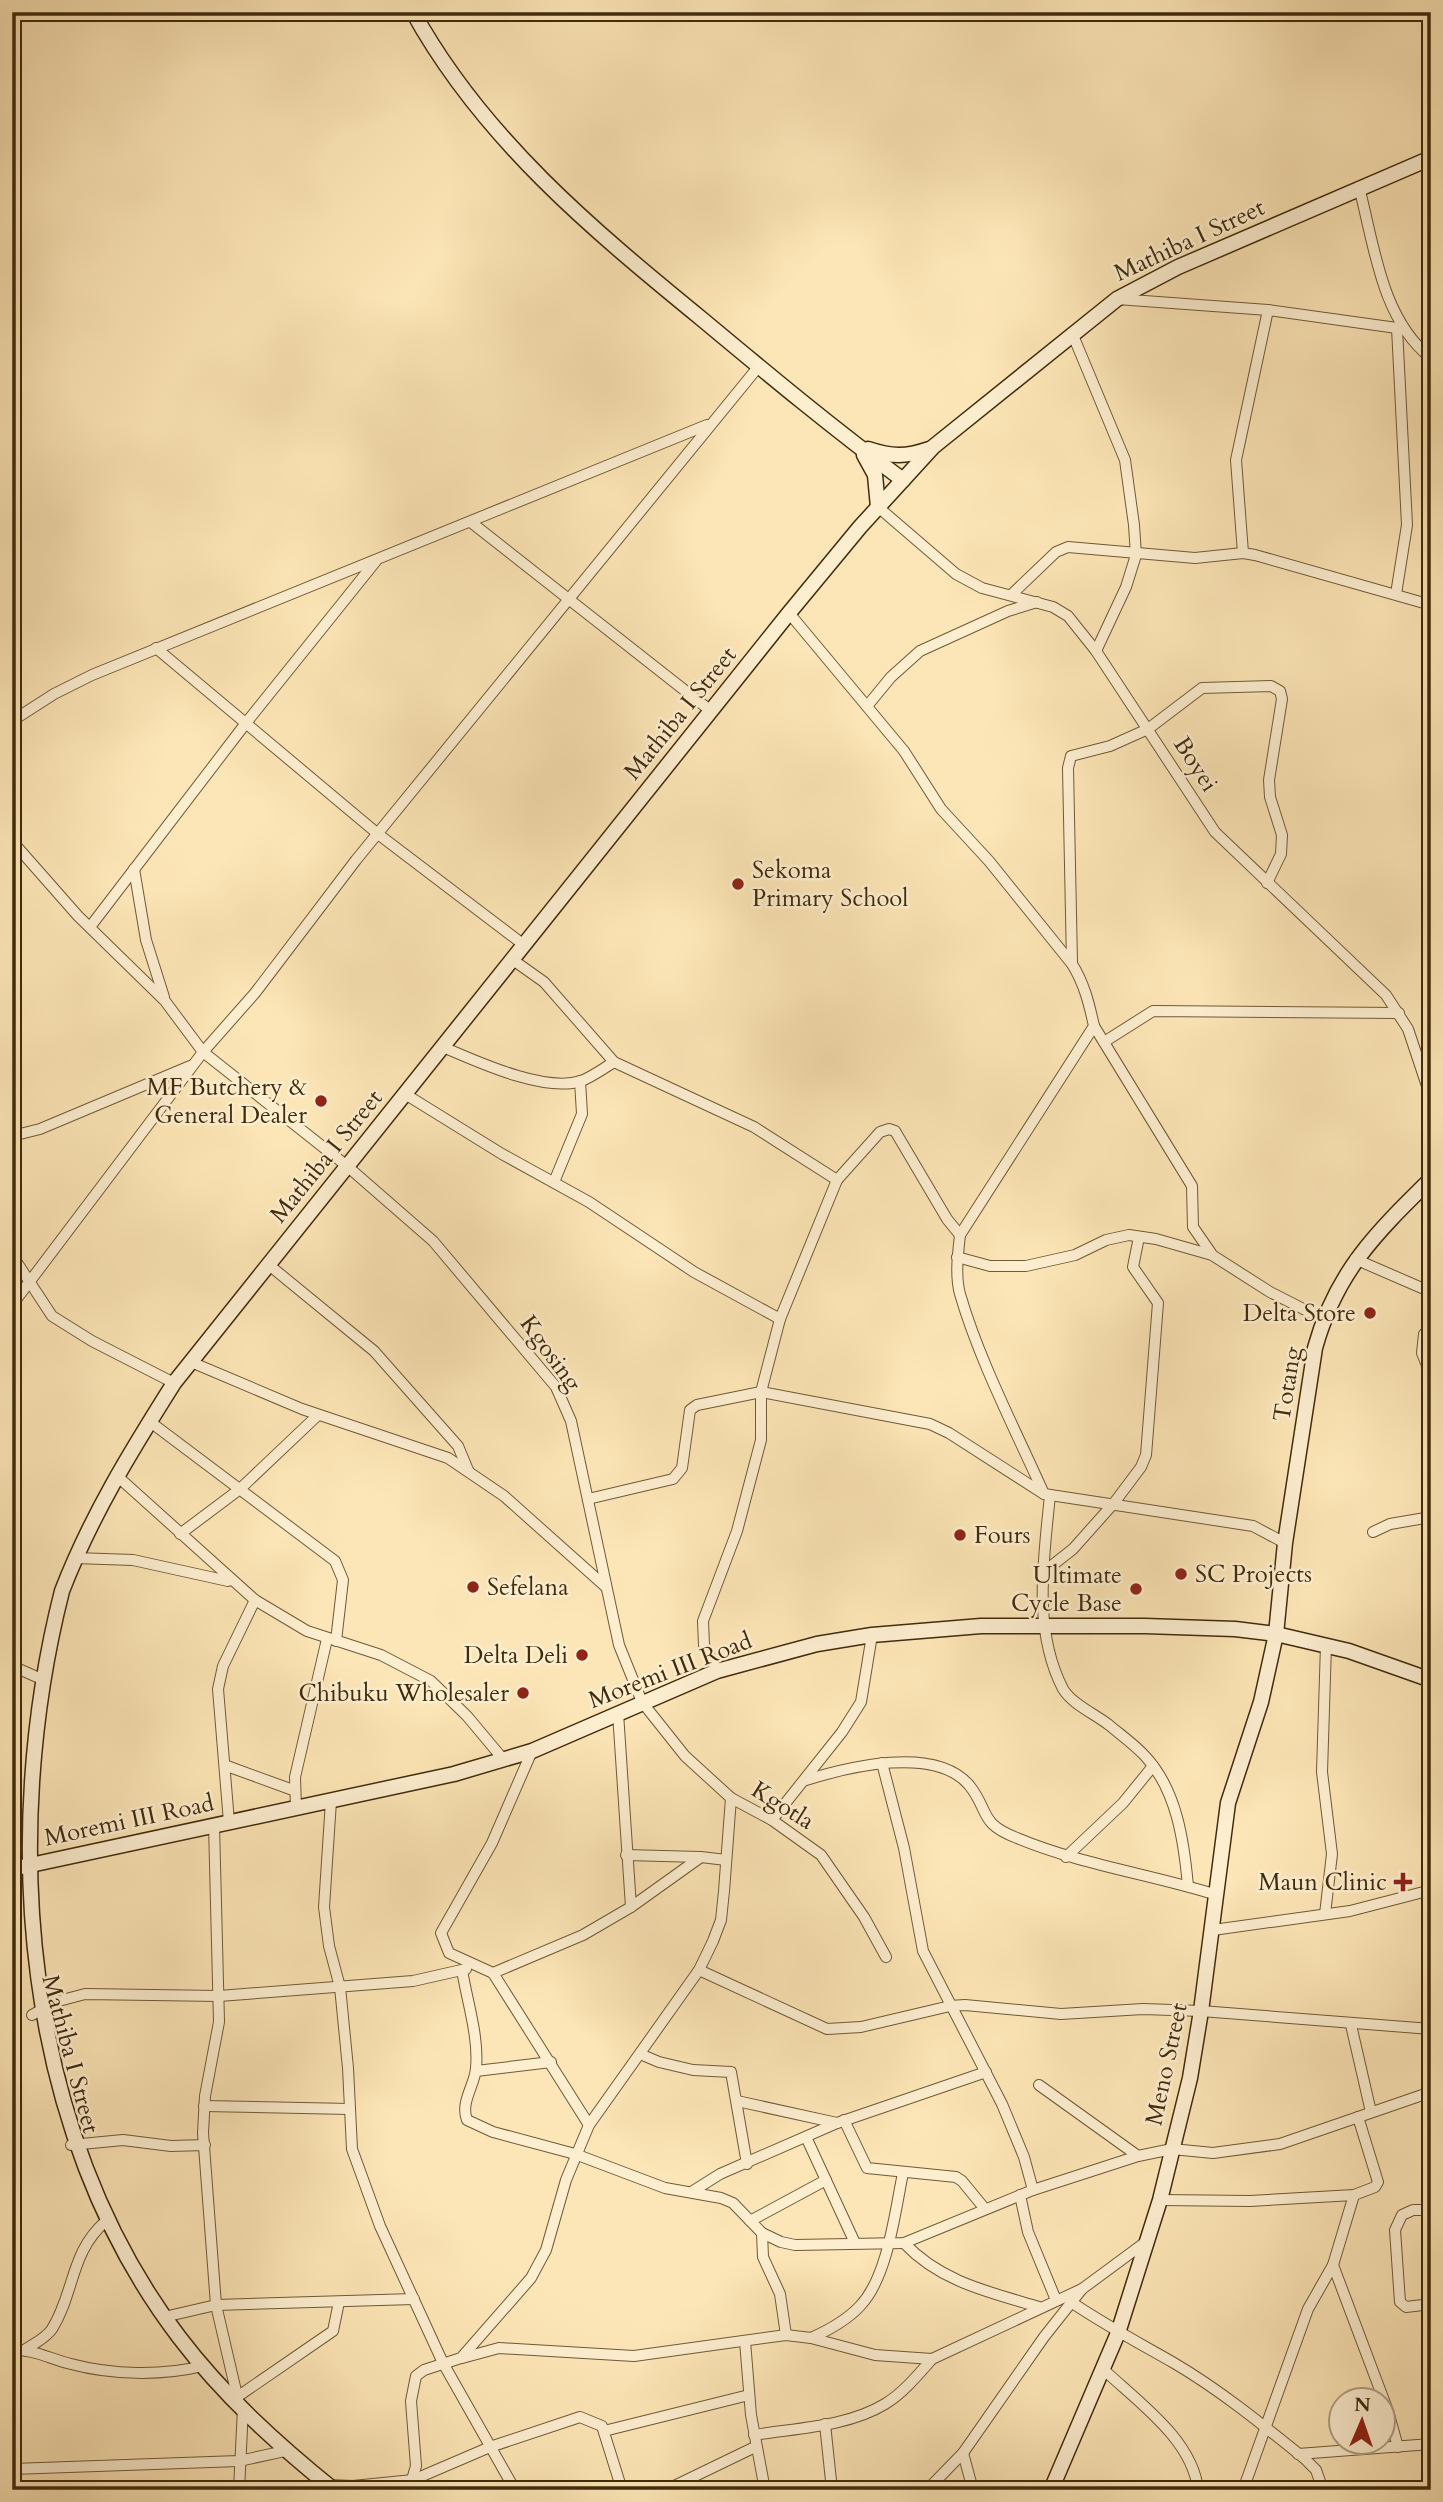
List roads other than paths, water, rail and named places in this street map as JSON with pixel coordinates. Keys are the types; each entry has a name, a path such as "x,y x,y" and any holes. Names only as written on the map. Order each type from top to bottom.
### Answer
{"street":[{"path":"413,12 478,108 556,196 759,366 903,480"},
{"name":"Mathiba I Street","path":"330,2487 285,2451 203,2366 164,2317 106,2221 71,2145 32,2015 15,1868 20,1791 37,1678 51,1625 75,1559 116,1475 174,1383 789,613 878,507 933,447 1117,299 1178,267 1431,158"},
{"path":"1359,187 1387,294 1400,329 1407,525 1396,594"},
{"path":"1117,299 1268,310 1400,329 1431,358"},
{"path":"1243,553 1237,460 1268,310"},
{"path":"1072,333 1125,460 1136,555 1126,587 1096,651"},
{"path":"12,1306 191,1066 255,993 378,834 759,366"},
{"path":"12,721 73,684 156,648 472,523 711,424"},
{"path":"857,446 894,457 909,456 933,447"},
{"path":"857,446 871,464 875,475 878,507"},
{"name":"Boyei","path":"878,507 956,574 982,587 1037,603 1068,616 1096,651 1215,832 1373,981 1399,1013 1416,1051 1431,1098"},
{"path":"472,523 711,711"},
{"path":"1011,595 1062,548 1195,558 1243,553 1431,605"},
{"path":"90,928 246,723 377,560"},
{"path":"868,705 891,677 920,651 1008,611 1037,603"},
{"path":"789,613 868,705 904,751 928,792 1082,979 1094,1026 1192,1186 1193,1227 1212,1255"},
{"path":"156,648 378,834 524,945"},
{"path":"1072,964 1068,763 1076,753 1110,746 1148,729 1202,688 1270,686 1280,691 1282,699 1269,780 1269,797 1282,835 1281,854 1267,883"},
{"path":"12,841 90,928 165,1001"},
{"path":"134,869 146,940 165,1001"},
{"path":"513,960 544,982 614,1062 744,1122 837,1180"},
{"name":"Kgosing","path":"165,1001 203,1052 347,1166 433,1241 556,1387 571,1421 619,1645 642,1702"},
{"path":"1104,1042 1153,1011 1399,1013"},
{"path":"1094,1026 960,1235 957,1257 959,1292 999,1392 1047,1494 1042,1626 1055,1669 1068,1696 1111,1727 1153,1766 1175,1811 1184,1848 1188,1886"},
{"path":"443,1047 518,1076 560,1083 580,1082 614,1062"},
{"path":"12,1136 40,1129 191,1066"},
{"path":"554,1182 582,1114 580,1082"},
{"path":"405,1094 554,1182 694,1272 780,1319"},
{"path":"716,1671 704,1645 703,1621 737,1531 761,1440 761,1392 780,1319 837,1180 880,1132 889,1129 895,1131 947,1219 960,1235"},
{"name":"Totang","path":"1276,1634 1285,1543 1315,1348 1323,1319 1355,1259 1431,1179"},
{"path":"957,1257 990,1266 1026,1266 1075,1255 1106,1240 1139,1237 1212,1255 1270,1292 1323,1319"},
{"path":"1045,1571 1073,1549 1114,1503 1134,1479 1146,1455 1158,1303 1156,1296 1135,1274 1133,1267 1139,1237"},
{"path":"12,1255 31,1281 45,1308 65,1326 174,1383"},
{"path":"1355,1259 1431,1292"},
{"path":"269,1265 374,1351 458,1447 468,1470"},
{"path":"1431,1328 1424,1334 1422,1353 1431,1376"},
{"path":"191,1362 318,1415 428,1450 468,1470 504,1496 606,1587"},
{"path":"588,1499 673,1479 682,1468 690,1410 697,1405 761,1392 930,1424 1047,1494 1253,1526 1285,1543"},
{"path":"180,1534 240,1489 318,1415"},
{"path":"149,1421 334,1561 343,1580 331,1640 317,1669 293,1790 296,1808"},
{"path":"116,1475 255,1600 331,1640 381,1655 420,1673 449,1697 502,1759"},
{"path":"1373,1532 1390,1524 1431,1517"},
{"path":"75,1559 133,1560 232,1581"},
{"path":"229,1822 227,1766 218,1689 223,1666 255,1600"},
{"name":"Moremi III Road","path":"15,1868 454,1774 532,1751 716,1671 817,1644 872,1635 981,1626 1194,1626 1276,1634 1326,1645 1431,1680"},
{"name":"Meno Street","path":"1051,2490 1118,2333 1160,2200 1190,2078 1202,2011 1228,1803 1261,1702 1276,1634"},
{"path":"772,1819 806,1780 862,1702 872,1635"},
{"path":"1325,1914 1332,1854 1322,1772 1326,1645"},
{"path":"12,1666 37,1678"},
{"name":"Kgotla","path":"642,1702 685,1756 732,1798 772,1819 821,1855 864,1917 886,1957"},
{"path":"618,1713 631,1908"},
{"path":"532,1751 492,1843 441,1933 449,1953 474,1967 493,1973 554,1950 631,1908 701,1857"},
{"path":"806,1780 842,1769 882,1763 904,1762 945,1770 970,1786 989,1823 1001,1832 1066,1857 1217,1895"},
{"path":"882,1763 904,1848 919,1940 950,2006 986,2072 1024,2157 1033,2190"},
{"path":"227,1766 293,1790"},
{"path":"1066,1857 1123,1803 1153,1766"},
{"path":"461,2358 513,2301 541,2264 575,2154 589,2125 699,1970 721,1920 732,1798"},
{"path":"331,1801 324,1907 327,1937 340,1987 352,2149 380,2226 443,2363 515,2490"},
{"path":"214,1825 219,1996 216,2040 204,2106 205,2145 216,2305 240,2403 239,2490"},
{"path":"626,1854 726,1860"},
{"path":"1213,1930 1350,1911 1431,1890"},
{"path":"32,2015 55,2001 85,1994 219,1996 413,1981 474,1967"},
{"path":"462,1970 476,2054 476,2071 464,2113 467,2120 493,2132 575,2154 666,2188 693,2190 733,2203 762,2233 795,2245 904,2243 1033,2190 1138,2156 1172,2149 1236,2152 1280,2144 1431,2092"},
{"path":"699,1970 827,2029 861,2027 950,2006 1061,2014 1143,2009 1202,2011 1351,2025 1431,2029"},
{"path":"493,1973 589,2125"},
{"path":"1351,2025 1371,2112"},
{"path":"640,2054 659,2062 693,2070 729,2070 733,2076 747,2164"},
{"path":"476,2071 551,2062"},
{"path":"693,2190 720,2174 840,2121 986,2072"},
{"path":"1039,2085 1138,2156"},
{"path":"737,2101 840,2121 867,2168 960,2179 985,2209"},
{"path":"204,2106 350,2109"},
{"path":"1160,2200 1250,2201 1354,2195 1375,2187 1378,2182 1358,2117"},
{"path":"806,2137 855,2243"},
{"path":"71,2145 123,2140 171,2146 205,2145"},
{"path":"811,2338 846,2318 866,2299 889,2243 903,2173"},
{"path":"750,2221 826,2180"},
{"path":"1243,2490 1308,2309 1334,2265 1354,2195"},
{"path":"1020,2196 1028,2232 1056,2300"},
{"path":"1431,2210 1413,2210 1402,2215 1395,2230 1400,2302 1406,2306 1431,2304"},
{"path":"26,2349 53,2327 82,2249 92,2233 106,2221"},
{"path":"762,2233 762,2257 780,2294 786,2335"},
{"path":"754,2435 856,2417 887,2403 932,2359 1082,2289 1148,2241"},
{"path":"904,2243 923,2263 939,2273 1040,2307"},
{"path":"1334,2265 1379,2386"},
{"path":"927,2490 963,2453 1082,2289"},
{"path":"164,2317 216,2305 415,2299"},
{"path":"240,2403 333,2331 339,2302"},
{"path":"1071,2302 1118,2333 1173,2362 1265,2427 1316,2470 1323,2490"},
{"path":"411,2485 416,2451 412,2387 416,2376 443,2363 499,2348 634,2356 786,2335 811,2338 876,2355 932,2359"},
{"path":"745,2341 755,2447 765,2490"},
{"path":"12,2350 26,2349 86,2367 169,2372 203,2366"},
{"path":"1104,2369 1159,2422 1189,2458 1194,2468 1198,2490"},
{"path":"604,2431 749,2395"},
{"path":"330,2487 411,2485 490,2447 580,2417 598,2422 604,2431 622,2490"},
{"path":"825,2424 832,2490"},
{"path":"1398,2447 1431,2444"},
{"path":"666,2490 755,2447"},
{"path":"12,2469 239,2461 285,2451"},
{"path":"1298,2454 1328,2452"},
{"path":"963,2453 973,2490"}],"place":[{"name":"Sekoma Primary School","path":"738,884"},
{"name":"MF Butchery & General Dealer","path":"321,1101"},
{"name":"Delta Store","path":"1370,1313"},
{"name":"Fours","path":"960,1535"},
{"name":"SC Projects","path":"1181,1574"},
{"name":"Sefelana","path":"473,1587"},
{"name":"Ultimate Cycle Base","path":"1136,1589"},
{"name":"Delta Deli","path":"582,1655"},
{"name":"Chibuku Wholesaler","path":"523,1693"},
{"name":"Maun Clinic","path":"1403,1882"}]}
